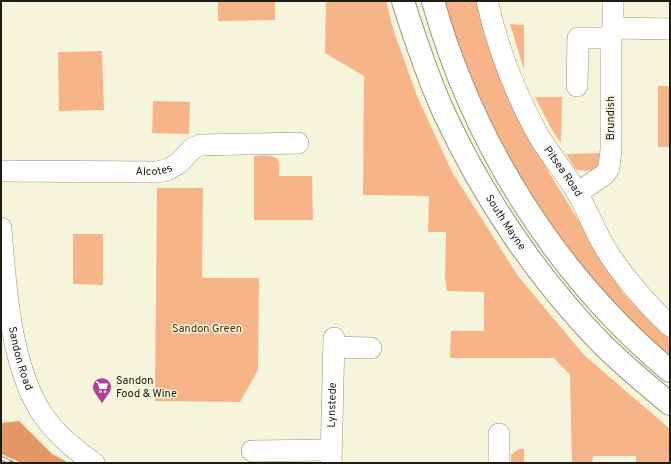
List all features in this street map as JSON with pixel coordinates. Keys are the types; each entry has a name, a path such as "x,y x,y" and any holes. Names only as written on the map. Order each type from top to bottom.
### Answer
{"main road":[{"name":"South Mayne","path":"403,1 418,47 444,114 466,158 492,203 529,258 571,310 602,344 670,404"},
{"path":"433,1 443,34 470,105 493,151 517,193 550,241 585,287 618,323 670,372"}],"street":[{"name":"Pitsea Road","path":"487,1 501,53 512,81 536,132 577,192 605,247 630,284 645,302 670,326"},
{"name":"Brundish","path":"577,192 604,175 609,168 611,149 613,1"},
{"path":"578,86 578,38 612,33 670,29"},
{"name":"Alcotes","path":"1,171 158,172 179,163 192,149 200,145 298,143"},
{"name":"Sandon Road","path":"1,237 10,317 24,379 32,398 43,416 60,435 81,454 94,463"},
{"name":"Lynstede","path":"331,457 334,343 371,348"},
{"path":"499,434 499,463"},
{"path":"252,451 331,457"}],"green space":[{"path":"218,1 275,1 275,20 218,21"},
{"path":"326,1 386,1 394,32 417,96 452,172 518,276 584,355 670,429 670,463 636,463 636,456 593,456 592,463 572,463 570,375 554,358 450,358 451,331 484,331 484,292 447,291 445,278 446,232 428,232 429,196 363,195 364,76 325,53"},
{"path":"442,1 479,1 507,88 548,171 623,293 670,339 670,364 599,292 532,206 479,106"},
{"path":"510,24 524,25 524,70"},
{"path":"102,51 104,110 59,111 58,52"},
{"path":"658,86 670,86 670,147 658,147"},
{"path":"535,97 562,97 561,143 553,132"},
{"path":"153,101 190,102 189,134 152,133"},
{"path":"600,153 598,167 594,171 576,170 566,154"},
{"path":"254,156 275,157 279,162 279,176 312,176 313,220 254,220"},
{"name":"Sandon Green","path":"157,188 203,188 202,278 259,278 258,370 240,402 155,401"},
{"path":"73,234 103,234 103,285 73,284"},
{"path":"524,449 524,463 511,463 511,455 517,450"}],"shaded area":[{"path":"19,421 52,454 69,463 22,463 1,454 1,423"}],"railway":[{"path":"1,458 12,463"}],"place":[{"name":"Sandon Food & Wine","path":"102,404"}]}
